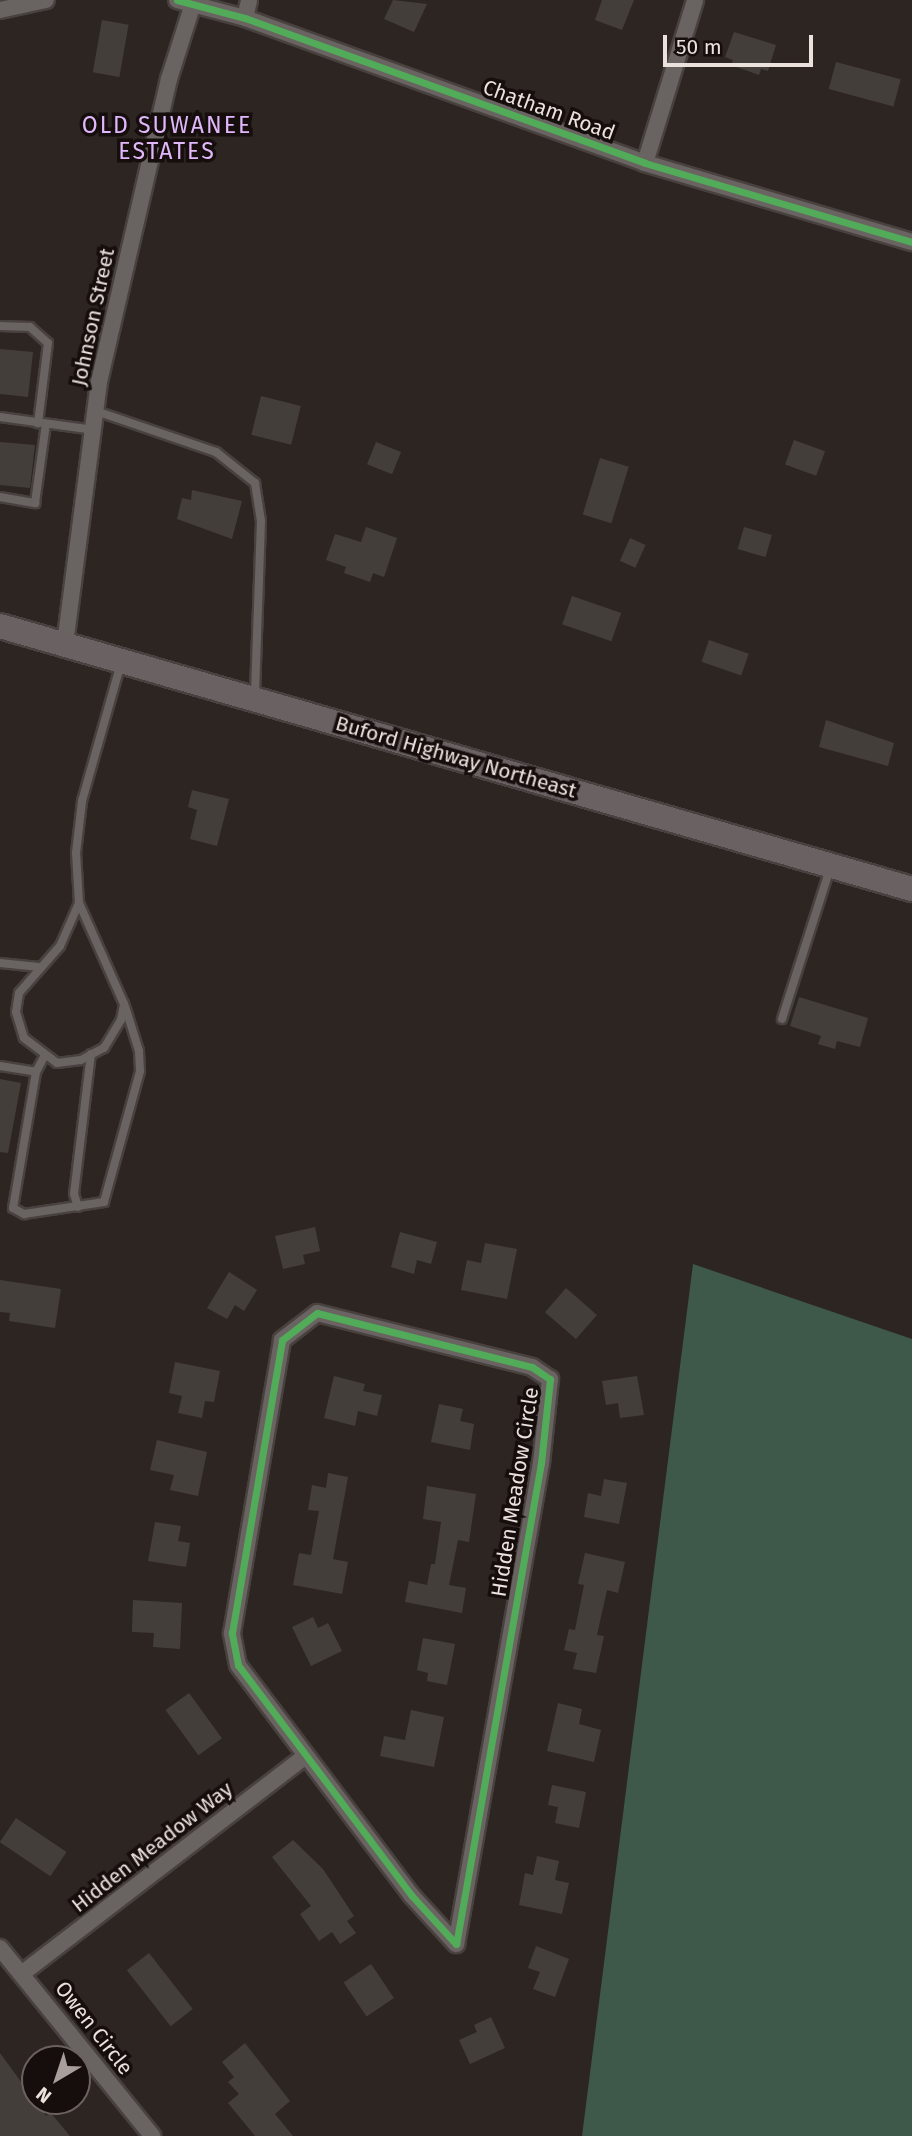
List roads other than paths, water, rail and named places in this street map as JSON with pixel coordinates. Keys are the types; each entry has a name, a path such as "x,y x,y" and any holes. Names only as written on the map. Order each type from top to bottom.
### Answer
{"main road":[{"name":"Buford Highway Northeast","path":"0,626 912,889"}],"street":[{"path":"0,10 46,0"},
{"path":"245,18 249,0"},
{"path":"645,163 695,0"},
{"name":"Chatham Road","path":"185,2 245,18 645,163 912,242"},
{"name":"Johnson Street","path":"65,644 96,411 124,267 185,2"},
{"name":"Hidden Meadow Circle","path":"317,1313 533,1367 550,1380 541,1463 456,1944 412,1896 305,1756 238,1665 232,1633 282,1339 317,1313"},
{"name":"Hidden Meadow Way","path":"24,1972 305,1756"},
{"name":"Owen Circle","path":"0,1948 24,1972 152,2136"}],"lane":[{"path":"0,326 30,327 48,343 35,503 0,497"},
{"path":"96,411 216,452 255,483 261,522 255,699"},
{"path":"0,417 94,430"},
{"path":"45,1055 36,1072 11,1204 24,1214 99,1204 107,1197 140,1071 139,1051 124,1004 79,903 76,853 82,801 122,660"},
{"path":"782,1019 831,866"},
{"path":"79,903 60,946 19,993 16,1012 24,1038 57,1063 91,1054 104,1048 121,1020 124,1004"},
{"path":"0,963 39,967"},
{"path":"78,1208 75,1184 91,1054"},
{"path":"0,1066 36,1072"}],"district":[{"name":"OLD SUWANEE ESTATES","path":"167,138"}]}
